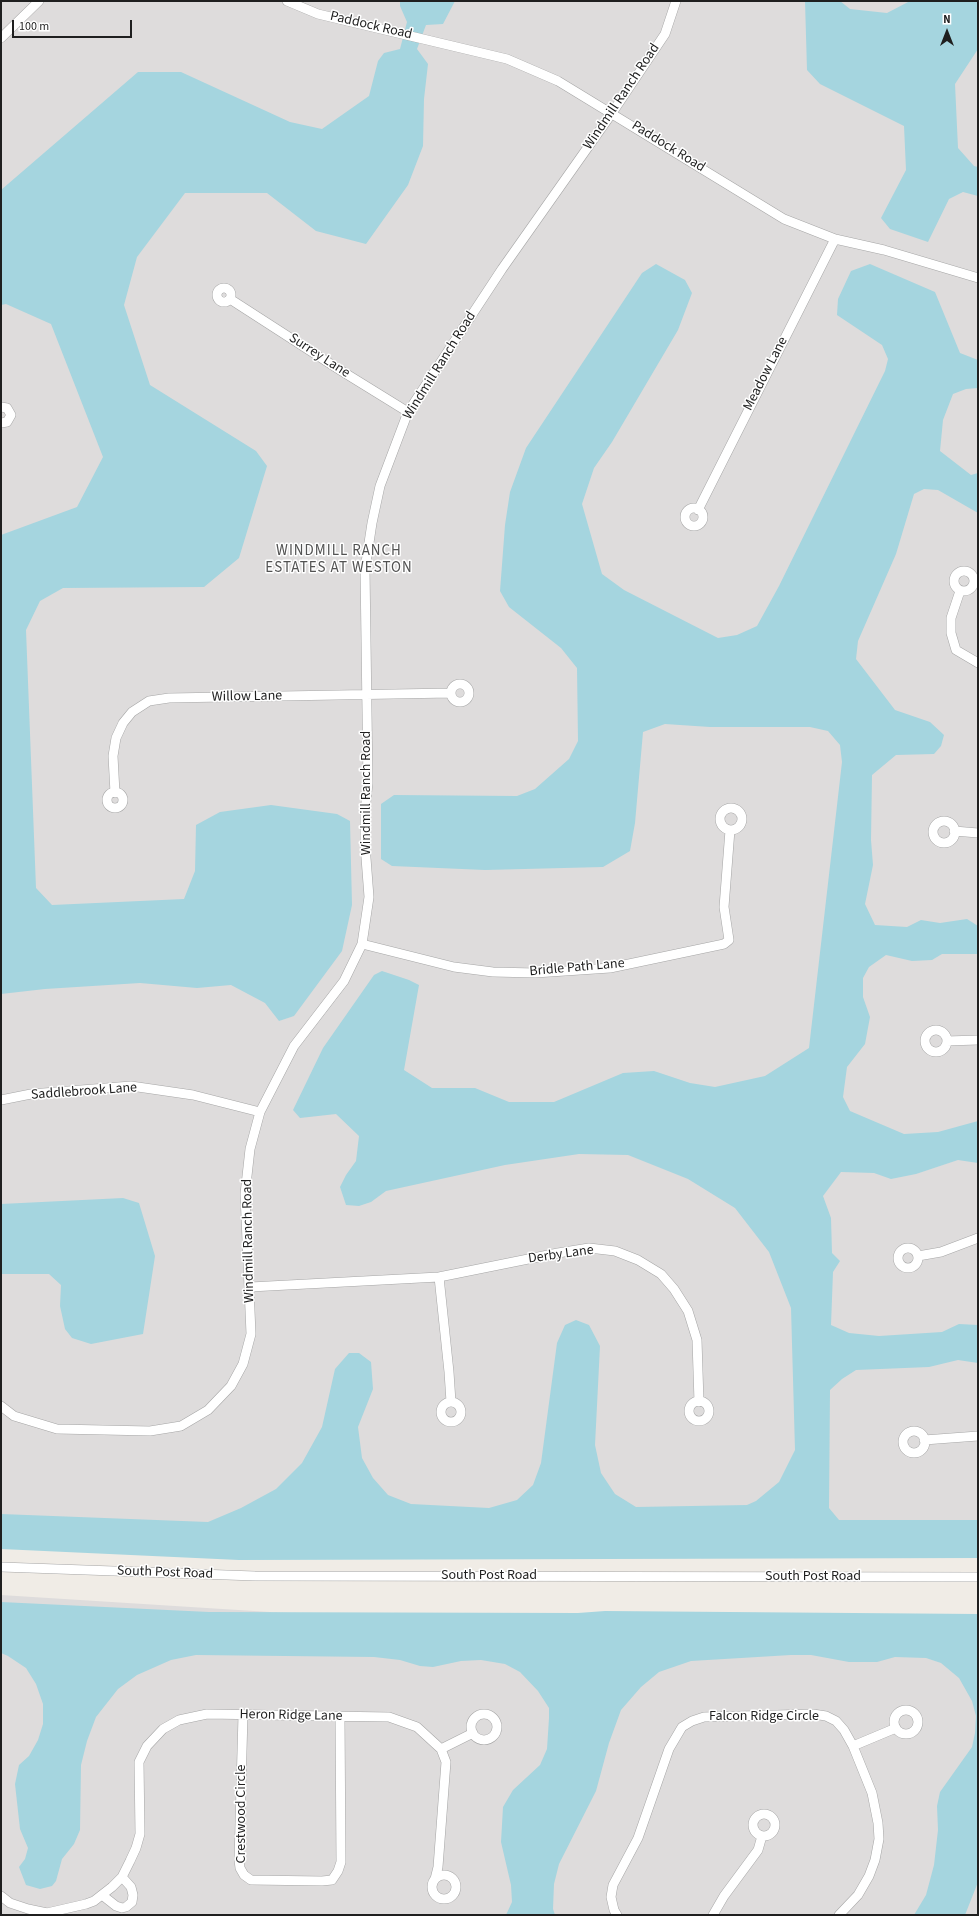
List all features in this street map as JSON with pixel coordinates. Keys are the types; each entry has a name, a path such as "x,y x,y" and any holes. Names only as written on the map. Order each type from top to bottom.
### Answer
{"street":[{"path":"1,38 39,1"},
{"name":"Paddock Road","path":"287,1 318,14 507,59 558,81 784,219 835,239 884,250 978,278"},
{"name":"Windmill Ranch Road","path":"1,1406 14,1416 57,1429 150,1431 181,1426 208,1410 231,1386 243,1364 251,1334 245,1194 250,1149 260,1112 294,1046 344,981 362,944 369,897 365,845 365,811 368,783 365,569 372,523 380,486 408,412 502,269 612,113 664,34 676,1"},
{"name":"Meadow Lane","path":"698,510 835,239"},
{"name":"Surrey Lane","path":"230,299 408,412"},
{"path":"1,407 7,408 11,415 7,422 1,423"},
{"path":"960,591 951,618 951,633 956,650 978,663"},
{"name":"Willow Lane","path":"115,793 113,756 116,738 122,723 132,712 149,701 169,698 451,693"},
{"name":"Bridle Path Lane","path":"362,944 454,967 493,972 535,973 610,968 724,944 729,940 724,900 730,830"},
{"path":"954,831 978,833"},
{"path":"946,1041 978,1040"},
{"name":"Saddlebrook Lane","path":"1,1102 30,1094 131,1086 193,1095 260,1112"},
{"path":"918,1256 941,1252 978,1238"},
{"name":"Derby Lane","path":"250,1287 439,1276 589,1248 615,1251 638,1260 661,1274 674,1289 688,1311 697,1340 699,1402"},
{"path":"439,1276 451,1402"},
{"path":"924,1440 978,1436"},
{"name":"South Post Road","path":"1,1566 255,1576 978,1577"},
{"name":"Heron Ridge Lane","path":"1,1896 16,1905 47,1914 86,1904 102,1895 122,1877 136,1848 140,1834 139,1762 150,1742 163,1729 179,1720 207,1714 389,1717 417,1727 441,1749"},
{"name":"Falcon Ridge Circle","path":"617,1915 614,1910 611,1897 613,1885 638,1838 669,1749 682,1727 692,1721 704,1717 813,1714 826,1716 836,1721 853,1746 872,1794 878,1823 879,1839 875,1860 869,1876 858,1895 839,1915"},
{"name":"Crestwood Circle","path":"243,1715 238,1860 244,1875 251,1880 332,1880 338,1871 341,1862 340,1717"},
{"path":"853,1746 896,1728"},
{"path":"435,1879 438,1867 446,1762 441,1749 473,1733"},
{"path":"713,1915 724,1896 758,1850 762,1836"},
{"path":"102,1895 116,1906 122,1908 126,1907 132,1902 133,1895 131,1887 122,1877"}],"shaded area":[{"name":"WINDMILL RANCH ESTATES AT WESTON","path":"1,1 978,1 978,1539 1,1534"},
{"path":"1,1595 978,1656 978,1915 1,1915"}],"water":[{"path":"400,1 455,1 443,24 426,25 417,49 428,64 424,99 423,146 408,185 366,244 316,231 267,193 185,193 137,257 124,305 150,385 256,451 267,466 239,558 204,587 63,588 40,601 26,630 36,888 52,905 184,899 195,871 196,825 220,812 271,805 337,814 350,821 352,905 342,951 294,1016 279,1021 265,1003 231,985 197,988 140,983 45,989 1,994 1,535 77,507 103,457 51,324 6,304 1,305 1,190 138,72 181,72 290,122 322,129 369,96 378,61 384,53 400,49 407,22 400,6"},
{"path":"805,1 840,1 850,9 887,13 910,1 978,1 978,49 955,84 958,148 974,166 978,167 978,196 963,192 949,199 928,242 890,229 881,218 906,170 904,126 820,84 807,70"},
{"path":"656,264 685,280 692,293 678,330 612,442 594,468 582,504 602,574 624,590 718,638 737,635 757,626 779,586 885,371 888,359 882,345 837,315 838,299 851,271 870,264 935,292 960,353 978,360 978,388 966,389 953,394 943,420 940,451 971,475 978,473 978,513 938,490 924,489 914,494 896,554 858,641 856,659 895,710 930,722 944,735 941,746 934,754 896,755 872,775 871,840 873,865 865,904 875,925 907,927 921,920 940,923 967,919 978,926 978,954 942,954 932,960 912,961 886,955 869,967 863,978 863,997 870,1017 865,1044 847,1067 843,1097 850,1111 904,1134 938,1132 978,1121 978,1163 958,1160 916,1174 891,1179 874,1173 841,1172 823,1196 831,1218 832,1253 840,1261 833,1272 831,1325 849,1333 879,1336 942,1332 959,1324 978,1325 978,1363 958,1360 929,1367 856,1370 842,1379 830,1390 829,1508 839,1520 978,1520 978,1558 239,1560 1,1549 1,1514 208,1522 241,1508 276,1489 302,1463 322,1427 335,1369 349,1353 359,1353 371,1362 373,1389 358,1427 362,1458 373,1478 388,1495 411,1504 489,1508 517,1500 533,1485 541,1463 557,1343 565,1325 576,1320 589,1325 600,1346 595,1445 601,1473 615,1494 636,1507 747,1505 756,1501 779,1482 795,1450 791,1308 769,1252 735,1208 688,1179 628,1155 579,1154 505,1165 386,1191 371,1202 359,1206 346,1205 340,1187 356,1161 359,1136 336,1114 300,1118 293,1110 323,1048 374,975 382,971 419,985 404,1070 432,1088 475,1088 509,1102 554,1102 623,1073 654,1071 690,1083 715,1087 765,1076 809,1048 842,762 840,745 828,731 810,727 710,727 665,724 643,732 635,823 630,851 603,867 485,870 392,866 381,859 381,804 394,795 517,796 535,789 569,759 578,741 577,668 561,648 509,607 500,591 505,525 510,492 526,448 642,273"},
{"path":"123,1198 139,1203 155,1256 143,1334 91,1344 72,1338 65,1329 60,1306 61,1285 49,1274 1,1274 1,1204"},
{"path":"1,1602 209,1612 578,1613 605,1611 978,1614 978,1882 965,1915 914,1915 926,1895 934,1865 938,1830 937,1806 940,1792 972,1747 976,1716 972,1701 959,1678 941,1663 926,1658 895,1657 877,1662 849,1662 811,1655 791,1655 691,1661 659,1672 641,1687 621,1710 609,1743 596,1791 559,1864 554,1884 553,1909 555,1915 506,1915 512,1902 511,1885 501,1842 503,1807 513,1790 540,1765 547,1749 549,1718 549,1708 538,1691 520,1672 505,1664 481,1660 461,1661 433,1667 420,1666 400,1660 374,1657 196,1655 171,1660 137,1675 118,1689 96,1717 87,1741 81,1765 80,1830 74,1844 62,1859 56,1881 52,1886 40,1889 26,1885 19,1867 25,1859 28,1848 20,1829 15,1784 19,1765 29,1756 38,1740 43,1724 43,1704 36,1684 26,1668 1,1653"}],"district":[{"name":"WINDMILL RANCH ESTATES AT WESTON","path":"339,560"}]}
